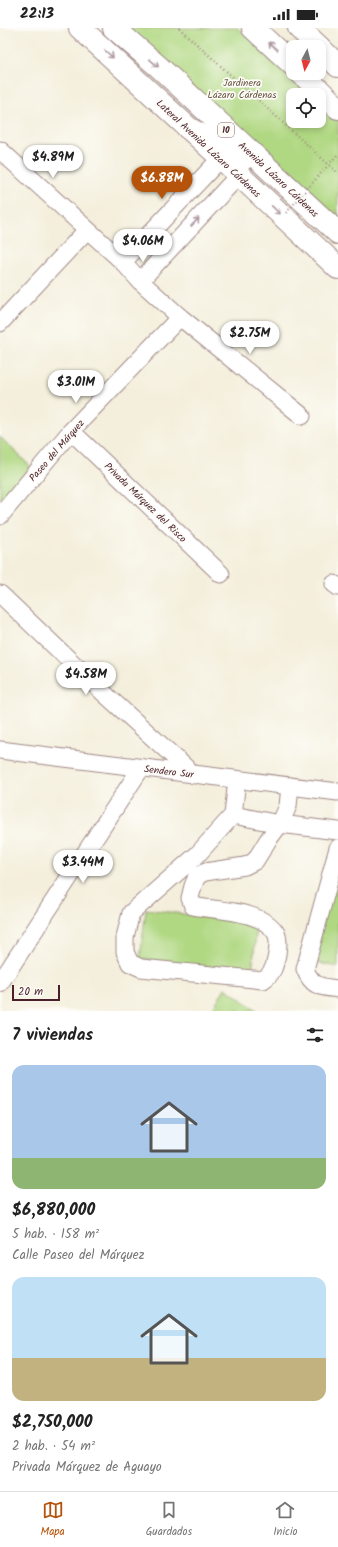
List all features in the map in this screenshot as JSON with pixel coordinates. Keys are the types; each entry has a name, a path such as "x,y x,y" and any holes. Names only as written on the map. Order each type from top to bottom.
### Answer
{"main road":[{"name":"Lateral Avenida Lázaro Cárdenas","path":"80,28 222,158 338,268"},
{"name":"Avenida Lázaro Cárdenas","path":"114,28 294,191 338,233"},
{"path":"253,28 286,59"},
{"path":"299,28 312,40"},
{"path":"326,54 338,66"},
{"path":"308,80 338,108"},
{"path":"188,128 274,174 294,191"}],"street":[{"path":"0,150 123,262 140,281 180,316 302,416"},
{"path":"123,262 222,158"},
{"path":"140,281 239,175"},
{"path":"0,323 87,230"},
{"name":"Paseo del Márquez","path":"0,516 71,431 180,316"},
{"name":"Privada Márquez del Risco","path":"71,431 221,574"},
{"path":"0,594 107,696 194,774"},
{"name":"Sendero Sur","path":"0,750 338,792"},
{"path":"0,983 141,768"},
{"path":"237,780 233,815 197,855 131,913 125,937 125,952 130,963 141,968 263,980 268,977 274,968 278,945 277,934 266,922 246,914 193,906 190,898 197,876 205,872 245,866 255,861 280,824 288,806 290,786"},
{"path":"233,815 280,824 338,831"},
{"path":"338,848 305,969 308,978 314,984 338,989"}],"path":[{"path":"179,28 338,173"},
{"path":"286,213 338,154"}],"green space":[{"name":"Jardinera Lázaro Cárdenas","path":"118,28 238,28 286,71 286,80 295,80 304,88 286,88 286,128 326,128 326,108 338,119 338,237"},
{"path":"0,437 31,467 0,499"},
{"path":"338,854 338,967 313,962"},
{"path":"146,909 257,924 252,972 140,959"},
{"path":"225,988 258,1011 217,1011 213,1008"}]}
